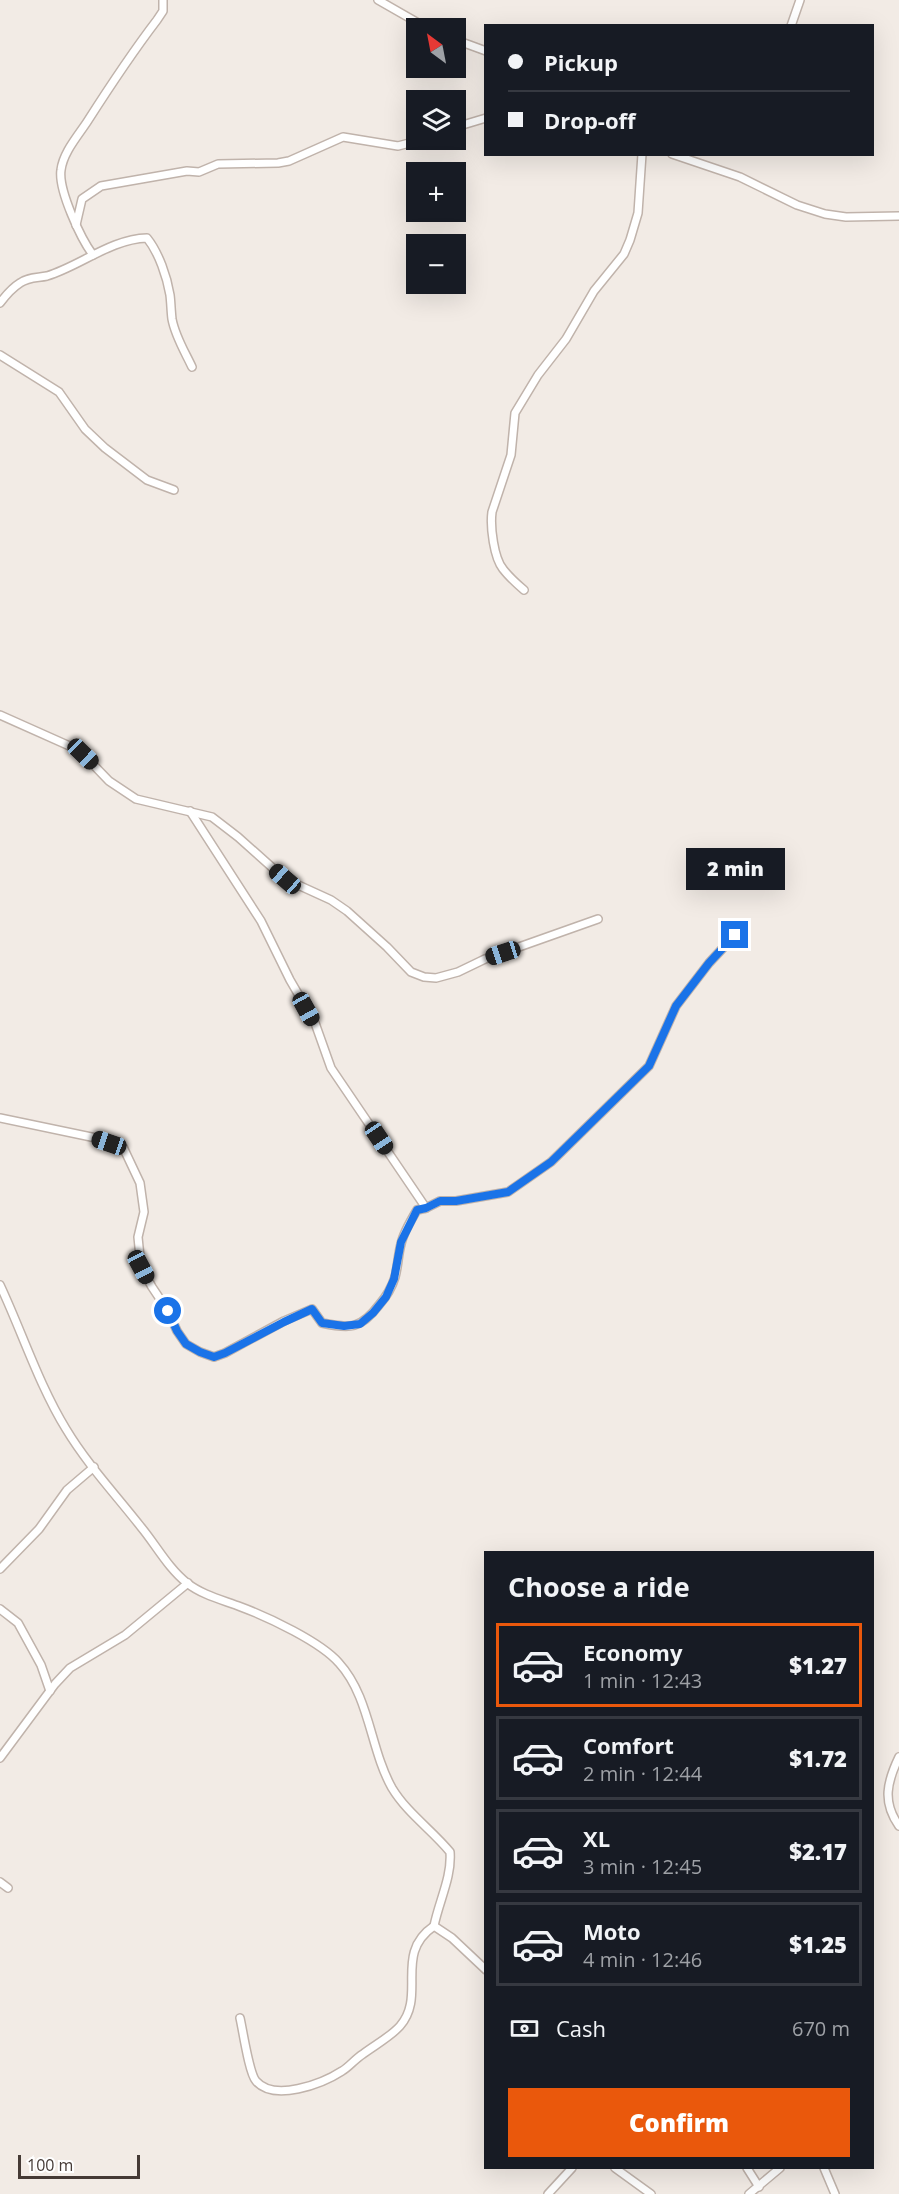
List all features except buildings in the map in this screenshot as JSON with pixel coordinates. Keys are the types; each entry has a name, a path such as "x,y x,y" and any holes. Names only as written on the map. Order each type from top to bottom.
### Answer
{"street":[{"path":"93,255 76,225 60,182 61,167 67,152 116,74 163,11 163,0"},
{"path":"378,0 410,18"},
{"path":"792,24 800,0"},
{"path":"466,44 484,50"},
{"path":"466,124 484,118"},
{"path":"76,225 82,199 101,186 187,171 199,172 218,164 289,161 343,137 398,146 406,144"},
{"path":"524,590 502,568 491,522 492,512 512,455 515,413 538,375 578,320 594,291 624,254 638,213 642,156"},
{"path":"678,156 740,177 797,206 825,214 846,218 899,216"},
{"path":"0,303 9,291 21,282 68,268 93,255 139,238 147,238 165,276 177,337 192,367"},
{"path":"0,355 59,392 85,429 105,448 147,480 174,490"},
{"path":"0,716 74,748 117,787 136,800 213,817 285,879 298,887 322,895 347,911 387,946 411,972 424,977 436,978 458,972 485,959 598,919"},
{"path":"190,812 261,921 290,980 315,1023 331,1068 426,1208"},
{"path":"0,1118 96,1138 123,1148 140,1183 144,1212 138,1237 141,1267 186,1344 214,1357 312,1309 322,1323 353,1325 367,1320 386,1297 394,1279 401,1242 417,1210 440,1201 456,1201 508,1192 551,1162 649,1066 676,1006 709,963 735,935"},
{"path":"0,1285 66,1430 166,1560 188,1583 208,1595 268,1617 328,1652 340,1663 364,1708 381,1762 393,1788 406,1807 450,1852 451,1863 434,1926 416,1943 411,1968 410,2007 400,2025 342,2071 302,2089 270,2090 255,2080 249,2063 240,2018"},
{"path":"0,1569 39,1529 67,1490 94,1467"},
{"path":"0,1758 70,1668 125,1635 188,1583"},
{"path":"0,1609 18,1623 41,1665 50,1691"},
{"path":"899,1757 889,1778 888,1799 899,1826"},
{"path":"0,1882 8,1888"},
{"path":"434,1926 452,1938 484,1968"},
{"path":"548,2194 571,2169"},
{"path":"616,2169 651,2194"},
{"path":"748,2169 759,2187"},
{"path":"749,2194 779,2169"},
{"path":"824,2169 836,2194"}],"route":[{"path":"168,1311 186,1344 214,1357 312,1309 322,1323 344,1326 360,1324 367,1320 386,1297 394,1279 401,1242 417,1210 440,1201 456,1201 508,1192 572,1144 649,1066 676,1006 709,963 735,935"}]}
